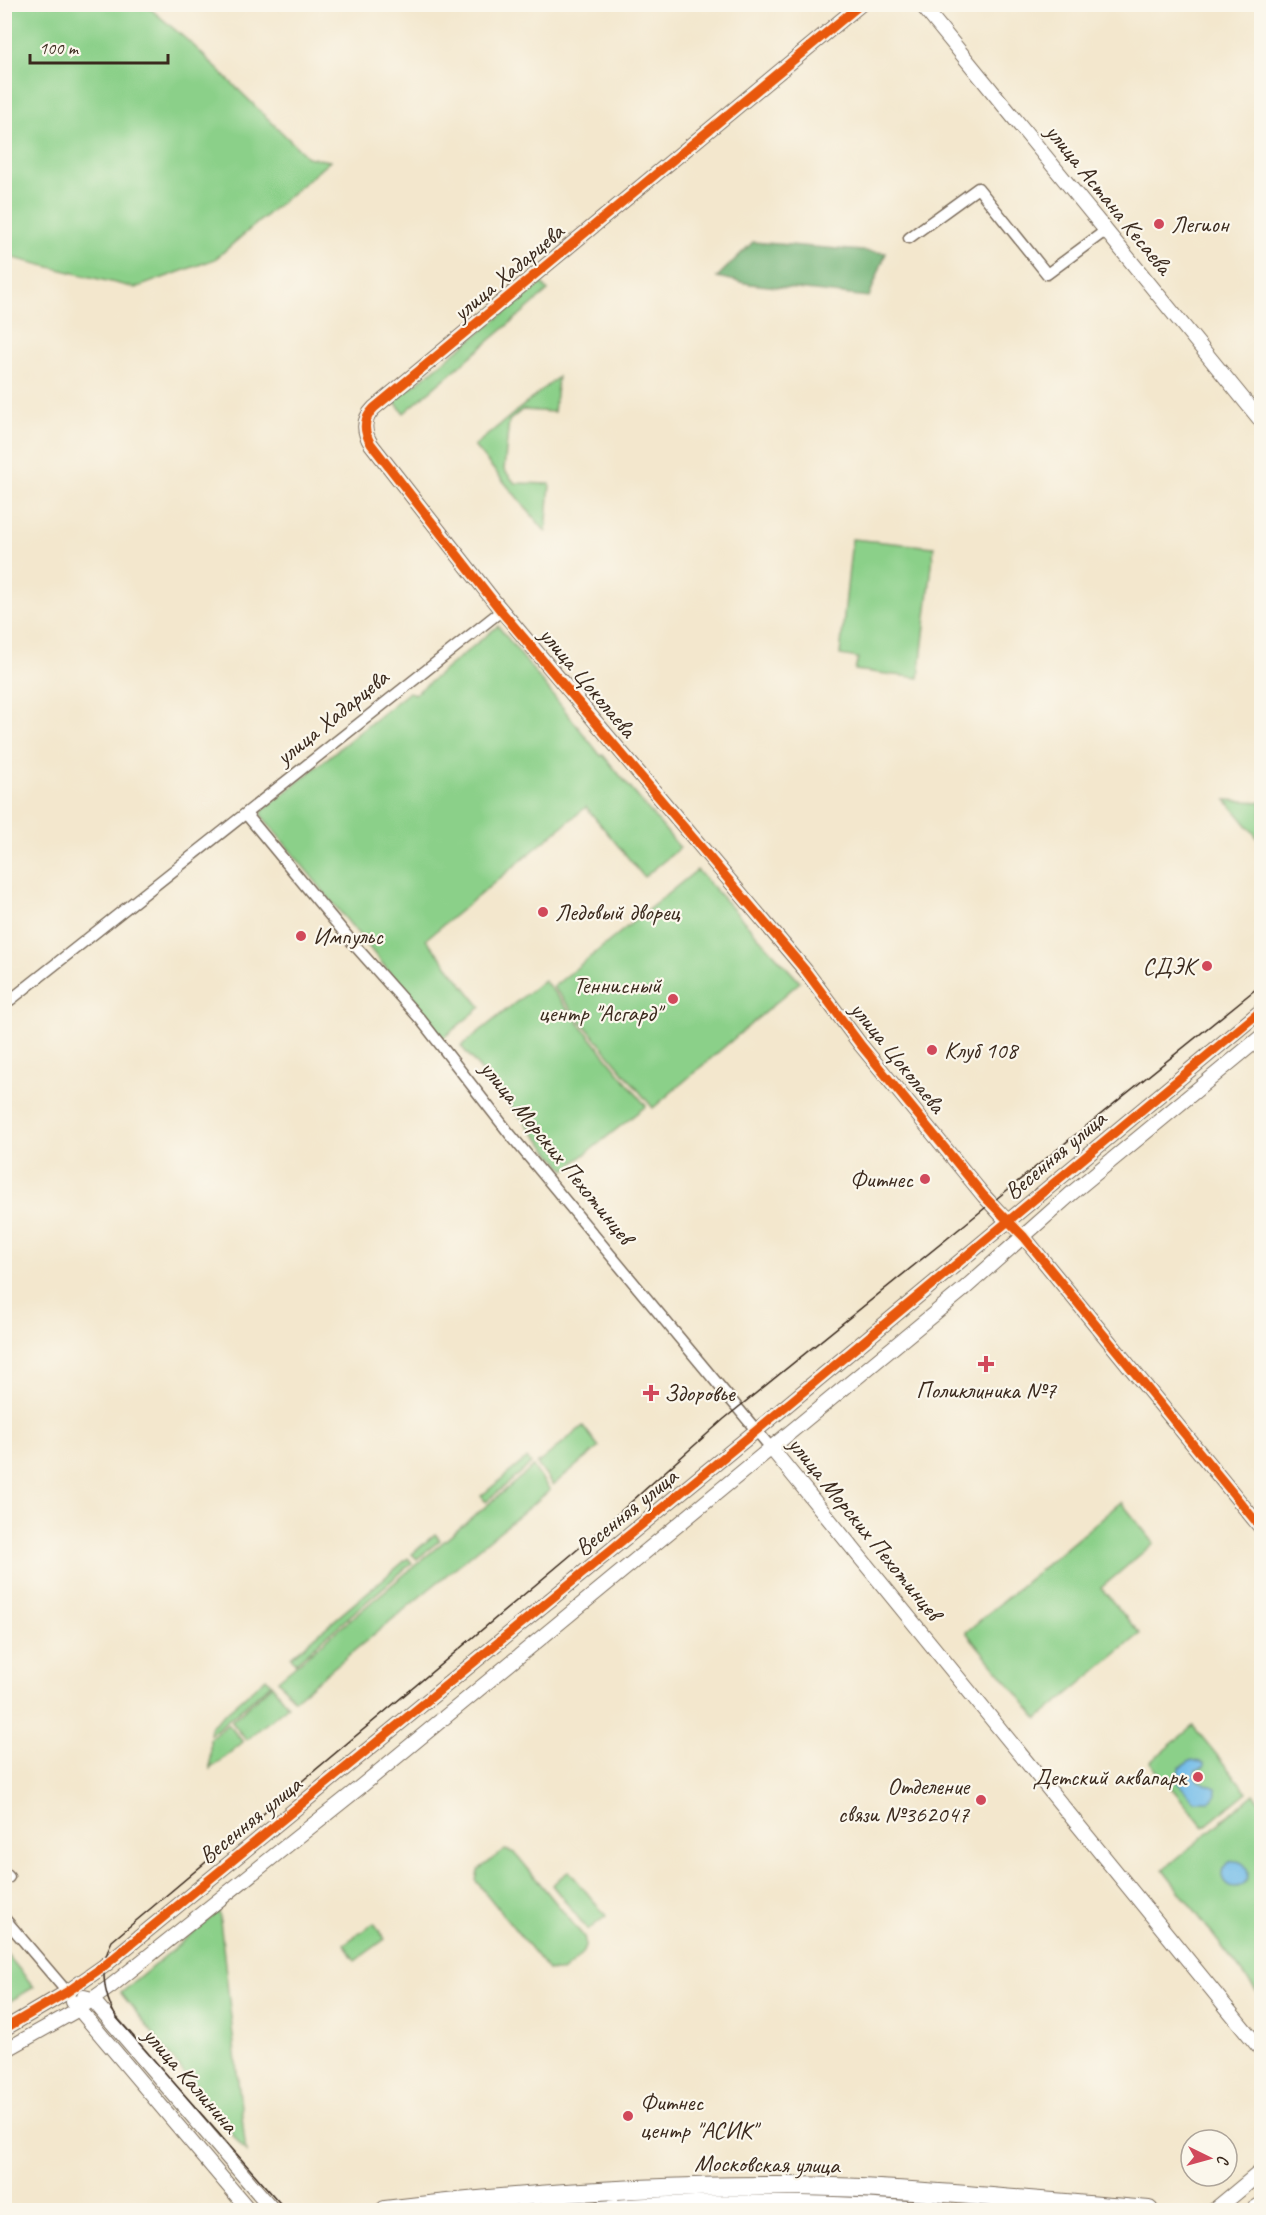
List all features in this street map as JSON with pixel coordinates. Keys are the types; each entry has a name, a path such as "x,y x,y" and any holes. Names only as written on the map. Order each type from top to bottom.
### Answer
{"highway":[{"name":"Московская улица","path":"385,2211 596,2190 789,2186 885,2190 1149,2211"},
{"name":"Московская улица","path":"601,2211 663,2206 789,2205 906,2211"}],"main road":[{"path":"1215,2211 1261,2171"},
{"path":"1253,2211 1262,2204"}],"street":[{"name":"улица Хадарцева","path":"4,1005 501,610 371,444 365,430 368,414 861,4"},
{"name":"улица Астана Кесаева","path":"921,4 1262,422"},
{"path":"909,238 978,188 1047,274 1105,231"},
{"name":"улица Цоколаева","path":"501,610 805,970 860,1044 984,1196 1024,1237 1262,1529"},
{"name":"улица Морских Пехотинцев","path":"246,814 357,948 421,1020 509,1133 757,1430 1262,2051"},
{"name":"Весенняя улица","path":"4,2029 67,1992 104,1966 757,1430 1262,1010"},
{"name":"Весенняя улица","path":"4,2052 92,2000 359,1788 771,1448 1024,1237 1072,1193 1262,1036"},
{"path":"4,1872 9,1877 4,1881"},
{"name":"улица Калинина","path":"4,1918 67,1992 77,2010 249,2211"},
{"path":"67,1992 92,2000"},
{"name":"улица Калинина","path":"92,2000 273,2211"}],"green space":[{"path":"5,4 146,5 193,45 307,157 330,161 215,259 135,288 5,256"},
{"path":"753,242 886,253 869,297 750,284 717,277"},
{"path":"542,283 548,291 404,413 394,401"},
{"path":"558,377 554,412 522,410 509,421 504,470 515,483 550,484 546,532 474,446"},
{"path":"852,539 934,547 919,678 855,670 858,658 840,655"},
{"path":"498,626 601,756 603,755 680,848 644,877 586,807 426,939 481,1007 443,1038 262,816 262,811 409,692 415,694"},
{"path":"1226,800 1261,802 1261,842"},
{"name":"Теннисный центр \"Асгард\"","path":"697,870 800,982 653,1108 553,987"},
{"path":"544,980 646,1106 565,1170 461,1046"},
{"path":"583,1426 599,1447 553,1485 537,1464"},
{"path":"527,1458 531,1464 486,1502 481,1496"},
{"path":"533,1467 550,1490 294,1700 278,1680"},
{"path":"1121,1502 1154,1543 1101,1588 1140,1634 1038,1719 966,1632"},
{"path":"435,1534 440,1540 417,1559 412,1554"},
{"path":"408,1558 412,1563 295,1663 291,1657"},
{"path":"266,1678 271,1684 210,1735 211,1726"},
{"path":"272,1685 288,1706 246,1740 231,1721"},
{"path":"228,1724 243,1742 210,1769 210,1739"},
{"name":"Детский аквапарк","path":"1193,1726 1247,1792 1204,1827 1150,1762"},
{"path":"1254,1794 1261,1804 1261,1997 1163,1870"},
{"path":"505,1850 515,1853 584,1937 583,1952 562,1972 548,1970 476,1881 478,1870"},
{"path":"569,1871 606,1916 588,1930 552,1885"},
{"path":"219,1911 246,2152 121,1993"},
{"path":"374,1923 385,1939 355,1961 344,1944"},
{"path":"5,1952 34,1987 4,2004"}],"water":[{"path":"1192,1760 1204,1763 1204,1767 1196,1770 1195,1775 1198,1781 1216,1788 1217,1795 1210,1801 1194,1801 1177,1782 1179,1768"},
{"path":"1235,1861 1244,1865 1248,1874 1244,1883 1235,1887 1226,1883 1222,1874 1226,1865"}],"tram line":[{"path":"286,2210 116,2017 108,1999 104,1979 105,1960 112,1941 584,1544 724,1419 1262,984"}],"cycle path":[{"path":"861,4 374,408 366,421 367,434 371,444 501,611 805,970 860,1044 984,1196 1024,1237 1262,1529"},
{"path":"4,2029 67,1992 104,1966 757,1430 1262,1010"}],"place":[{"name":"Легион","path":"1159,224"},
{"name":"Ледовый дворец","path":"543,912"},
{"name":"Импульс","path":"301,936"},
{"name":"СДЭК","path":"1207,966"},
{"name":"Теннисный центр \"Асгард\"","path":"673,999"},
{"name":"Клуб 108","path":"932,1050"},
{"name":"Фитнес","path":"925,1179"},
{"name":"Поликлиника №7","path":"986,1364"},
{"name":"Здоровье","path":"651,1393"},
{"name":"Детский аквапарк","path":"1198,1777"},
{"name":"Отделение связи №362047","path":"981,1800"},
{"name":"Фитнес центр \"АСИК\"","path":"628,2116"}]}
